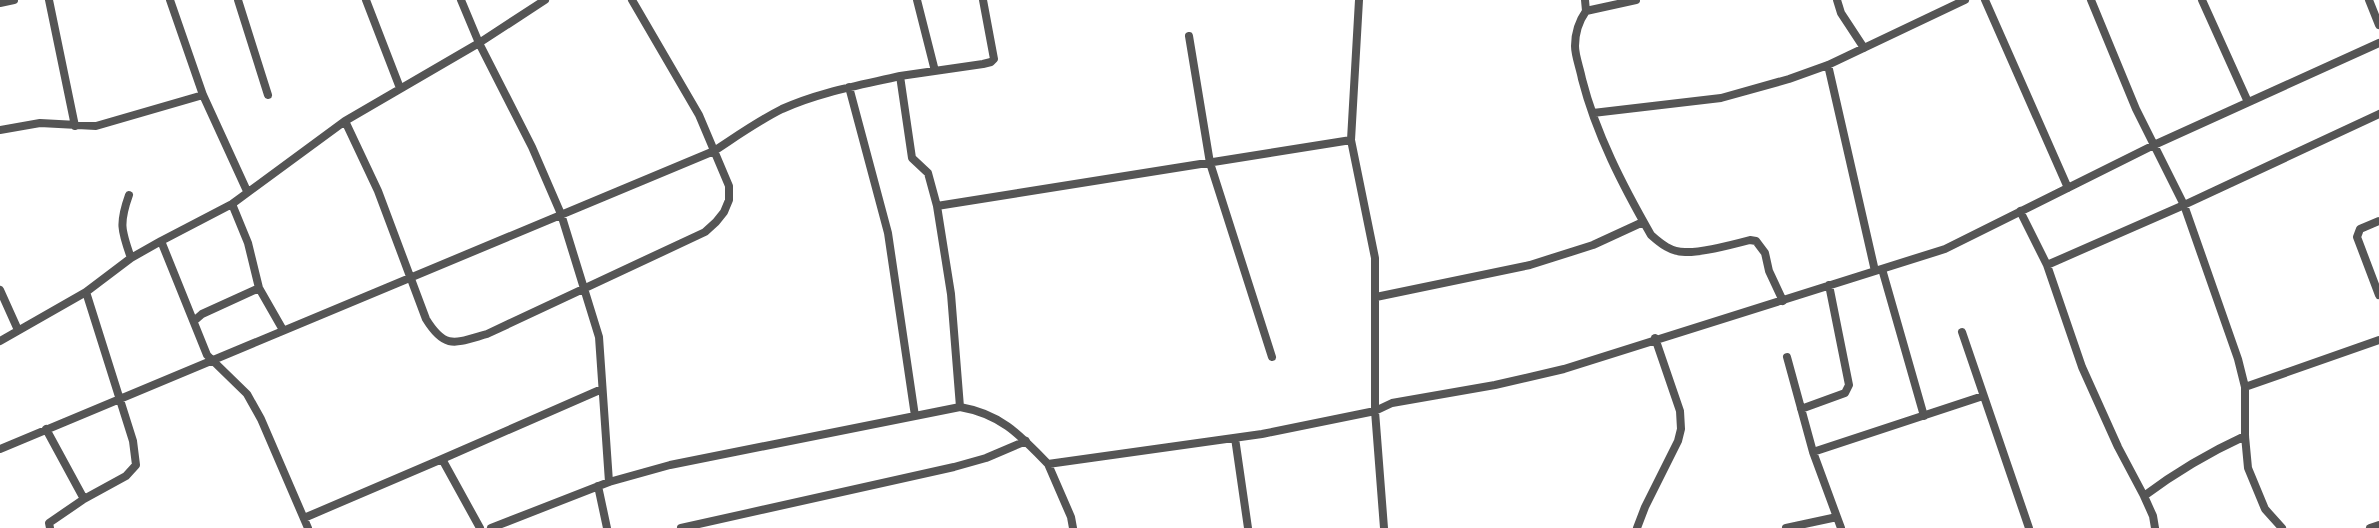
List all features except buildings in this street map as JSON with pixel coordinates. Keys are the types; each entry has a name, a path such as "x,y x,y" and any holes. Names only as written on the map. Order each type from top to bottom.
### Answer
{"street":[{"path":"0,3 14,0"},
{"path":"49,0 75,126"},
{"path":"170,0 203,95 247,191"},
{"path":"238,0 268,96"},
{"path":"366,0 400,88"},
{"path":"461,0 479,43 532,147 561,214 599,337 603,371 602,389 609,482"},
{"path":"0,341 86,292 131,258 161,240 232,204 247,191 345,121 479,43 545,0"},
{"path":"345,121 378,191 426,319 439,338 447,342 458,343 486,334 705,232 716,222 729,200 729,186 699,115 632,0"},
{"path":"917,0 935,71"},
{"path":"0,449 212,362 283,330 714,151 761,120 784,108 849,87 900,76 991,62 994,59 983,0"},
{"path":"1359,0 1351,140 1375,258 1375,411 1384,528"},
{"path":"1585,0 1586,11"},
{"path":"1636,0 1586,11 1580,19 1575,47 1586,95 1598,132 1651,235 1660,244 1685,253 1750,240 1756,241 1765,253 1769,271 1782,301"},
{"path":"1837,0 1841,13 1864,48"},
{"path":"1593,113 1721,98 1828,65 1965,0"},
{"path":"1985,0 2068,188"},
{"path":"2091,0 2136,109 2184,205 2238,359 2245,387 2244,436 2248,468 2256,491 2266,510 2282,528"},
{"path":"2202,0 2248,102"},
{"path":"2370,0 2379,25"},
{"path":"1189,36 1210,163 1272,357"},
{"path":"1048,464 1235,438 1375,411 1392,403 1495,385 1564,369 1655,338 1782,301 1945,249 2154,145 2379,43"},
{"path":"1828,65 1878,270 1924,416"},
{"path":"900,76 912,158 928,174 937,206 951,294 960,407"},
{"path":"849,87 888,233 915,416"},
{"path":"0,130 40,123 96,126 203,95"},
{"path":"2047,265 2184,205 2379,114"},
{"path":"937,206 1351,140"},
{"path":"129,194 122,216 122,235 131,258"},
{"path":"232,204 248,243 259,288 283,330"},
{"path":"2020,211 2047,265 2082,367 2118,446 2144,496 2153,516 2155,528"},
{"path":"2379,221 2360,228 2357,236 2379,295"},
{"path":"1376,297 1530,264 1593,245 1644,222"},
{"path":"161,240 207,355 212,362 247,394 261,419 308,528"},
{"path":"1801,409 1845,393 1849,385 1829,285"},
{"path":"194,321 202,314 259,288"},
{"path":"0,290 18,330"},
{"path":"50,528 49,523 84,498 126,476 136,465 132,441 86,292"},
{"path":"1962,332 2029,528"},
{"path":"1637,528 1645,507 1678,441 1681,429 1680,411 1655,338"},
{"path":"2245,387 2379,340"},
{"path":"1787,357 1812,452 1841,528"},
{"path":"304,518 602,389"},
{"path":"1812,452 1983,396"},
{"path":"492,528 609,482 670,465 960,407 988,414 1012,428 1048,464 1071,517 1073,528"},
{"path":"46,429 84,498"},
{"path":"2144,496 2201,457 2244,436"},
{"path":"1235,438 1248,528"},
{"path":"681,528 954,467 986,458 1026,441"},
{"path":"442,459 480,528"},
{"path":"598,486 607,528"},
{"path":"1786,528 1837,517"},
{"path":"2370,528 2379,525"}]}
